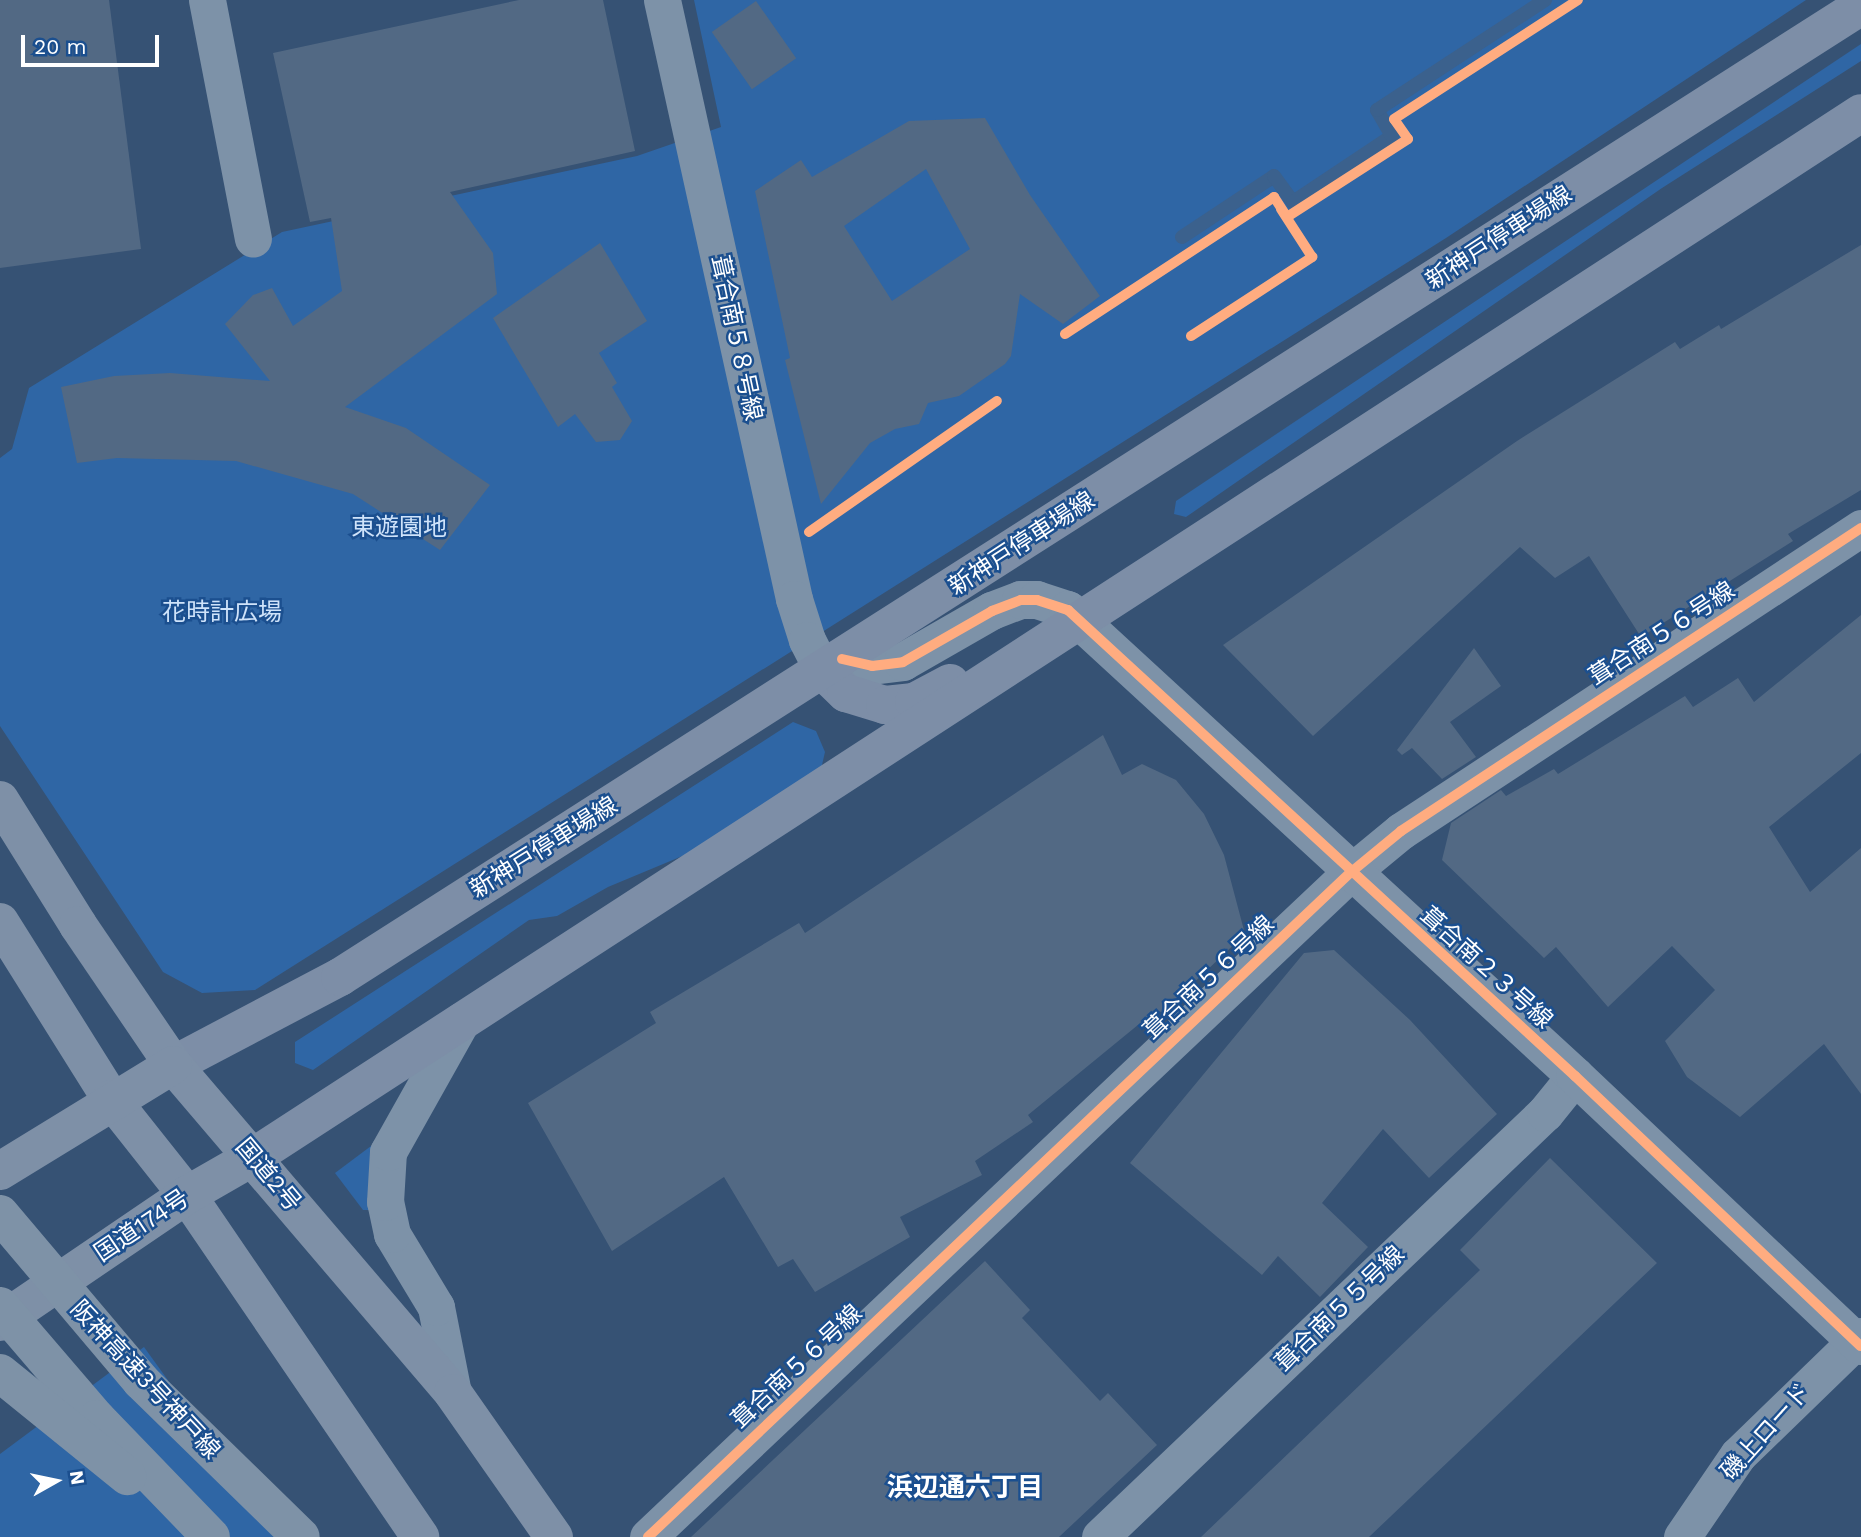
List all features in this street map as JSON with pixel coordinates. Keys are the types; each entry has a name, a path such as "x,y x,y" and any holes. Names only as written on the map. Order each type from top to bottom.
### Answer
{"highway":[{"name":"国道2号","path":"0,800 78,925 173,1065 453,1393 554,1537"},
{"path":"0,922 111,1099 187,1195 420,1537"},
{"path":"0,1171 111,1099 173,1065"},
{"name":"国道174号","path":"0,1322 187,1195 253,1157"},
{"name":"阪神高速3号神戸線","path":"0,1214 141,1381 301,1537"},
{"path":"0,1306 97,1419 211,1537"},
{"path":"0,1373 73,1437 211,1537"}],"main road":[{"name":"新神戸停車場線","path":"173,1065 341,977 1861,6"},
{"path":"253,1157 1066,632 1861,113"},
{"path":"832,665 858,699 900,705 931,695 1012,649 1066,632"}],"street":[{"path":"207,0 253,239"},
{"name":"葺合南５８号線","path":"662,0 788,575 807,640 832,665"},
{"name":"葺合南５６号線","path":"648,1537 1350,873 1401,831 1861,528"},
{"name":"葺合南２３号線","path":"1066,632 1350,873 1575,1076 1859,1341"},
{"path":"453,1393 436,1307 392,1234 385,1202 388,1152 462,1020"},
{"name":"葺合南５５号線","path":"1100,1537 1545,1113 1575,1076"},
{"name":"磯上ロード","path":"1682,1537 1738,1455 1859,1341"}],"green space":[{"name":"東遊園地","path":"694,0 1806,0 1446,238 255,990 202,993 163,972 0,726 0,458 12,449 29,388 282,232 637,156 721,127"},
{"path":"1861,44 1861,61 1662,188 1186,517 1174,514 1176,501"},
{"path":"793,722 816,731 825,752 819,778 692,852 608,887 557,916 529,920 313,1070 295,1063 295,1042"},
{"path":"371,1146 371,1210 363,1210 335,1173"},
{"path":"144,1347 281,1537 0,1537 0,1454"}],"building":[{"path":"0,0 109,0 141,249 0,268"},
{"path":"519,0 603,0 635,151 450,192 493,253 497,294 345,407 406,428 490,485 440,550 353,494 236,461 117,458 77,463 61,387 114,376 170,373 270,381 225,324 253,295 272,288 293,326 342,291 331,218 310,222 273,53"},
{"path":"756,1 796,58 752,89 712,32"},
{"path":"985,118 1030,195 1100,296 1063,324 1020,294 1011,356 1005,364 959,396 928,403 919,424 895,429 870,443 821,504 785,360 790,358 755,191 801,160 812,177 909,121","holes":["926,169 970,249 892,301 844,226"]},
{"path":"600,243 647,321 599,353 617,383 612,387 632,421 620,440 596,442 575,414 558,427 493,318"},
{"path":"1861,245 1861,490 1788,534 1793,541 1641,637 1589,556 1555,578 1520,547 1313,736 1223,645 1517,441 1675,342 1680,349 1719,325 1721,329"},
{"path":"1861,615 1861,753 1769,827 1810,892 1861,848 1861,1094 1824,1044 1740,1117 1687,1077 1665,1041 1715,990 1672,946 1608,1007 1556,947 1544,958 1442,860 1451,823 1501,790 1506,796 1554,769 1558,774 1685,696 1693,707 1738,678 1754,702"},
{"path":"1474,648 1501,686 1450,722 1476,757 1442,779 1412,748 1402,755 1397,750"},
{"path":"1103,735 1122,775 1142,764 1176,780 1204,814 1224,855 1245,934 1163,1012 1155,1011 1028,1115 1033,1122 975,1161 982,1175 900,1217 910,1237 815,1292 793,1259 778,1267 724,1177 612,1251 528,1103 656,1023 650,1012 799,923 805,933"},
{"path":"1334,950 1410,1020 1497,1114 1429,1178 1383,1129 1322,1203 1368,1247 1320,1297 1278,1256 1262,1275 1130,1163 1304,953"},
{"path":"1550,1158 1657,1263 1369,1537 1201,1537 1480,1270 1460,1250"},
{"path":"985,1261 1030,1310 1022,1318 1100,1401 1108,1393 1157,1445 1059,1537 691,1537"}],"waterway":[{"path":"1182,237 1274,176 1293,202 1392,136 1377,110 1545,0"}],"cycle path":[{"path":"1065,334 1274,197 1287,217 1408,139 1394,119 1578,0"},
{"path":"1191,336 1312,257 1281,209"},
{"path":"809,532 997,401"},
{"path":"648,1537 1350,873 1401,831 1861,528"},
{"path":"842,659 872,666 903,662 992,611 1021,600 1037,600 1068,610 1575,1076 1861,1346"}],"district":[{"name":"浜辺通六丁目","path":"965,1488"}],"park label":[{"name":"花時計広場","path":"222,613"}]}
